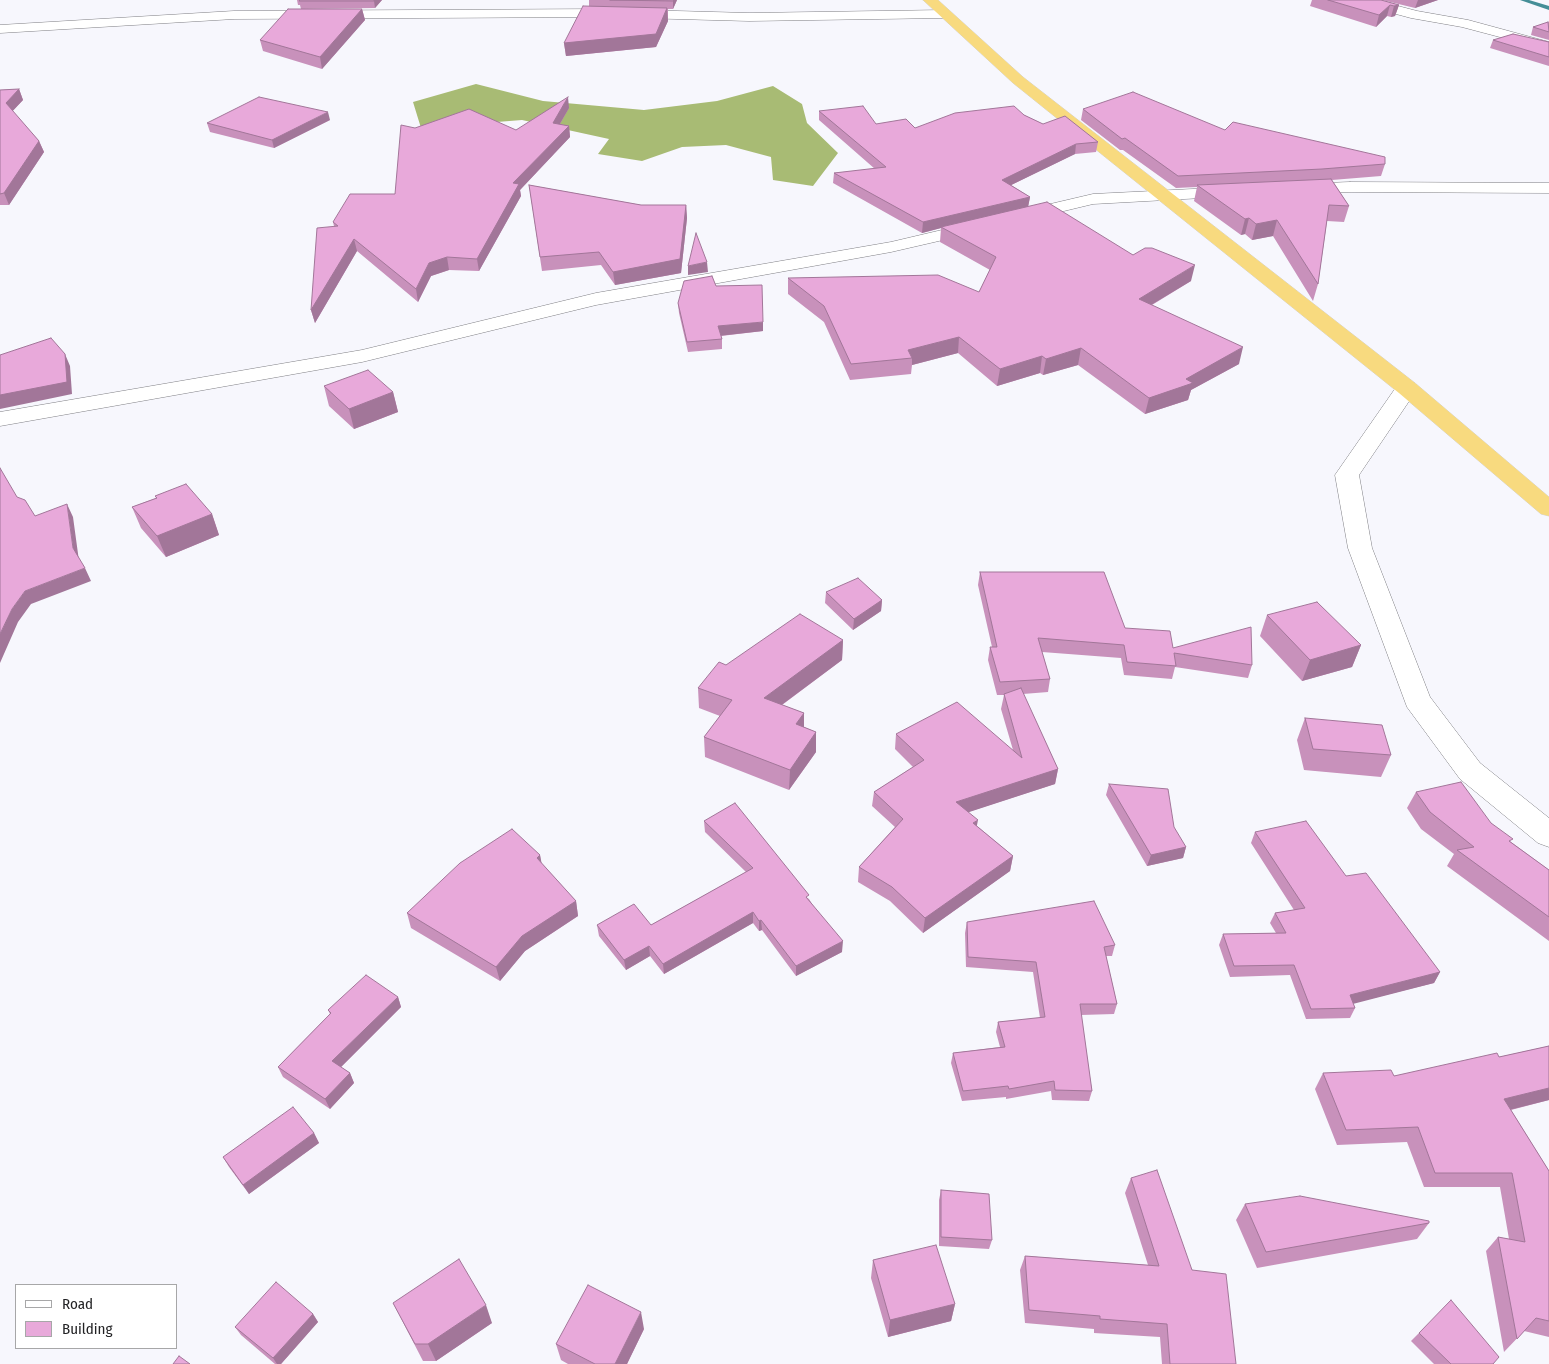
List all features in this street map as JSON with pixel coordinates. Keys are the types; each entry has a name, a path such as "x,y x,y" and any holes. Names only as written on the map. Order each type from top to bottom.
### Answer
{"highway":[{"path":"930,0 1018,80 1407,388 1549,509"}],"street":[{"path":"1360,0 1416,15 1463,23 1549,46"},
{"path":"0,30 234,15 604,13 870,16 944,14"},
{"path":"1281,190 1350,187 1549,188"},
{"path":"0,419 362,356 596,299 891,247 1093,199 1252,191"},
{"path":"1407,388 1347,475 1360,548 1417,700 1470,771 1549,835"}],"green space":[{"path":"476,84 543,101 644,110 717,101 773,86 802,104 807,123 838,153 813,186 773,180 771,157 726,145 682,147 642,161 598,154 609,139 522,120 421,128 413,102"}],"building":[{"path":"374,0 374,1 299,1"},
{"path":"610,0 674,0 673,1"},
{"path":"1328,0 1381,0 1399,5 1390,5 1379,15"},
{"path":"583,6 667,8 656,34 564,43"},
{"path":"288,9 362,9 320,57 260,40"},
{"path":"1548,22 1549,32 1533,27"},
{"path":"1513,34 1549,42 1549,57 1493,40"},
{"path":"19,89 6,103 39,141 4,193 0,194 0,90"},
{"path":"1133,92 1225,130 1233,122 1385,157 1385,164 1178,176 1125,138 1122,139 1083,109"},
{"path":"259,97 328,112 272,140 207,123"},
{"path":"568,97 553,123 569,126 513,183 519,184 477,259 447,257 429,263 416,289 354,239 311,310 317,228 338,226 333,222 350,194 395,194 401,125 415,128 469,109 516,130"},
{"path":"863,106 876,124 906,119 915,128 955,113 1014,106 1024,115 1043,124 1065,116 1098,142 1076,144 1002,180 1030,197 923,222 834,173 886,167 819,111"},
{"path":"1331,179 1349,206 1329,205 1318,284 1277,220 1256,224 1249,218 1245,219 1197,185"},
{"path":"529,185 641,205 686,205 680,259 613,272 599,252 540,257"},
{"path":"1047,202 1133,255 1145,248 1152,248 1195,265 1139,299 1243,347 1186,379 1193,383 1149,398 1081,348 1046,359 1042,356 1000,369 959,337 908,350 912,358 851,364 824,306 788,278 938,275 979,292 996,257 941,227"},
{"path":"696,233 707,262 688,266"},
{"path":"712,276 716,286 762,285 763,322 718,326 722,339 687,342 678,303 684,281"},
{"path":"51,338 65,354 67,382 0,395 0,355"},
{"path":"368,370 393,392 349,409 324,386"},
{"path":"0,468 17,497 25,500 35,516 67,504 73,548 85,568 25,591 12,609 0,634"},
{"path":"186,484 212,514 157,536 132,507 157,498 155,496"},
{"path":"980,572 1104,572 1125,628 1170,631 1173,648 1251,627 1252,665 1174,653 1176,666 1127,662 1124,645 1038,638 1050,679 1000,682 990,647 997,647"},
{"path":"858,578 882,600 854,619 826,592"},
{"path":"1317,602 1361,645 1310,660 1267,615"},
{"path":"800,614 843,640 764,698 804,713 796,724 816,732 790,770 704,737 732,700 698,688 719,662 726,665"},
{"path":"1021,688 1058,769 956,802 978,820 973,823 1013,856 925,918 892,887 859,867 903,819 874,792 924,760 896,734 957,702 1022,758 1004,694"},
{"path":"1305,718 1382,725 1391,755 1313,749"},
{"path":"1461,782 1491,823 1513,839 1509,841 1549,870 1549,917 1457,850 1474,847 1430,812 1416,792"},
{"path":"1109,784 1168,789 1174,827 1186,847 1151,855"},
{"path":"735,803 809,895 806,897 843,941 796,966 753,912 663,964 649,946 624,960 597,925 634,904 651,925 753,868 704,821"},
{"path":"1306,821 1346,876 1366,873 1440,972 1350,995 1355,1008 1311,1009 1294,965 1234,966 1223,934 1286,933 1275,913 1305,908 1255,832"},
{"path":"512,829 540,855 537,858 576,901 522,936 496,967 407,913 460,863"},
{"path":"1094,901 1115,945 1104,947 1117,1004 1080,1004 1092,1091 1055,1090 1054,1081 1009,1089 1008,1086 963,1091 953,1053 1005,1047 998,1022 1045,1017 1036,962 968,957 967,922"},
{"path":"366,975 398,997 332,1061 350,1073 325,1099 278,1067 331,1013 328,1010"},
{"path":"1549,1046 1549,1088 1504,1099 1549,1171 1549,1321 1536,1318 1517,1339 1498,1237 1525,1242 1512,1173 1435,1173 1418,1127 1346,1130 1323,1073 1391,1070 1394,1076 1497,1053 1499,1057"},
{"path":"293,1107 314,1133 243,1185 223,1157"},
{"path":"1157,1170 1192,1270 1226,1274 1236,1364 1170,1364 1167,1324 1100,1319 1100,1316 1029,1310 1025,1256 1159,1266 1131,1178"},
{"path":"941,1190 989,1194 992,1240 941,1237"},
{"path":"1300,1196 1429,1221 1429,1223 1266,1252 1245,1204"},
{"path":"936,1245 955,1304 890,1320 873,1260"},
{"path":"459,1259 486,1305 428,1344 415,1344 393,1303"},
{"path":"276,1282 313,1314 273,1358 235,1327"},
{"path":"588,1285 641,1312 615,1364 595,1364 556,1344"},
{"path":"1451,1300 1499,1357 1493,1364 1451,1364 1419,1333"},
{"path":"179,1356 190,1364 173,1364"}],"waterway":[{"path":"1523,0 1549,8"}]}
